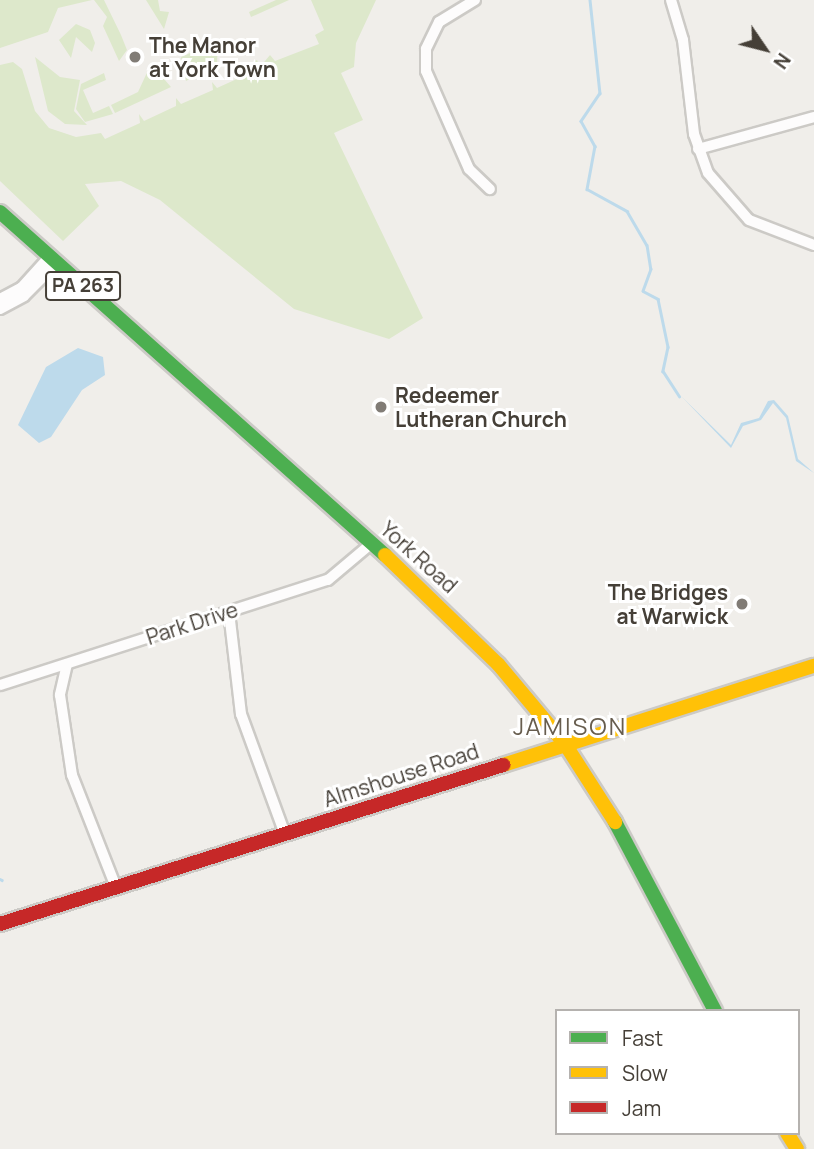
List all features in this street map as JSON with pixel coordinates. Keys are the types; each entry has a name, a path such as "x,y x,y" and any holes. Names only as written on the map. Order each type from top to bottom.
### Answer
{"main road":[{"name":"York Road","path":"0,212 467,630 565,744 611,814 714,1009"},
{"name":"Almshouse Road","path":"0,924 814,666"}],"street":[{"path":"475,0 439,22 426,49 426,71 469,169 490,189"},
{"path":"671,0 698,149 713,183 740,214 776,235 814,246"},
{"path":"698,149 814,117"},
{"path":"0,299 21,288 54,259"},
{"path":"0,309 24,296 54,259"},
{"name":"Park Drive","path":"0,685 340,575 372,543"},
{"path":"229,612 241,714 285,834"},
{"path":"67,664 60,695 72,775 116,887"}],"green space":[{"path":"0,0 92,0 58,8 48,32 0,48"},
{"path":"94,0 104,0 121,35 127,50 119,61 103,26 107,17"},
{"path":"146,0 158,0 160,11 169,12 164,29"},
{"path":"276,0 289,0 251,17 249,12"},
{"path":"311,0 376,0 356,43 354,67 341,73 363,120 334,133 423,318 389,339 294,309 160,200 121,181 85,184 99,206 63,241 0,181 0,65 13,62 22,69 35,111 49,128 76,137 101,133 105,139 140,123 139,114 144,121 176,106 176,98 181,104 213,90 212,82 217,88 250,73 248,65 257,60 260,67 270,55 275,61 319,44 315,35 324,30"},
{"path":"76,24 90,30 95,43 92,52 76,37 71,58 59,40"},
{"path":"218,41 217,64 186,81 181,57"},
{"path":"35,57 60,77 80,80 74,111 87,125 65,124 48,111"},
{"path":"151,64 171,87 115,113 111,105 138,92"},
{"path":"104,73 106,80 83,90 93,113 109,106 113,114 85,122 76,109 81,84"}],"water":[{"path":"78,348 103,357 105,375 82,390 51,437 39,443 18,425 46,367"},
{"path":"681,396 731,445 741,423 759,418 768,401 774,400 788,416 798,459 814,473 796,461 786,418 773,403 761,420 743,426 731,448"}],"waterway":[{"path":"590,0 600,93 581,121 595,146 587,189 627,211 647,245 651,269 643,291 658,299 668,347 663,371 679,396"}],"traffic: fast":[{"path":"0,212 385,555"},
{"path":"615,822 714,1009"}],"traffic: slow":[{"path":"385,555 498,664 565,744 615,822"},
{"path":"503,765 814,666"},
{"path":"788,1135 797,1149"}],"traffic: jam":[{"path":"0,924 503,765"}],"place":[{"name":"The Manor at York Town","path":"135,57"},
{"name":"Redeemer Lutheran Church","path":"381,407"},
{"name":"The Bridges at Warwick","path":"742,604"}],"district":[{"name":"JAMISON","path":"570,726"}]}
